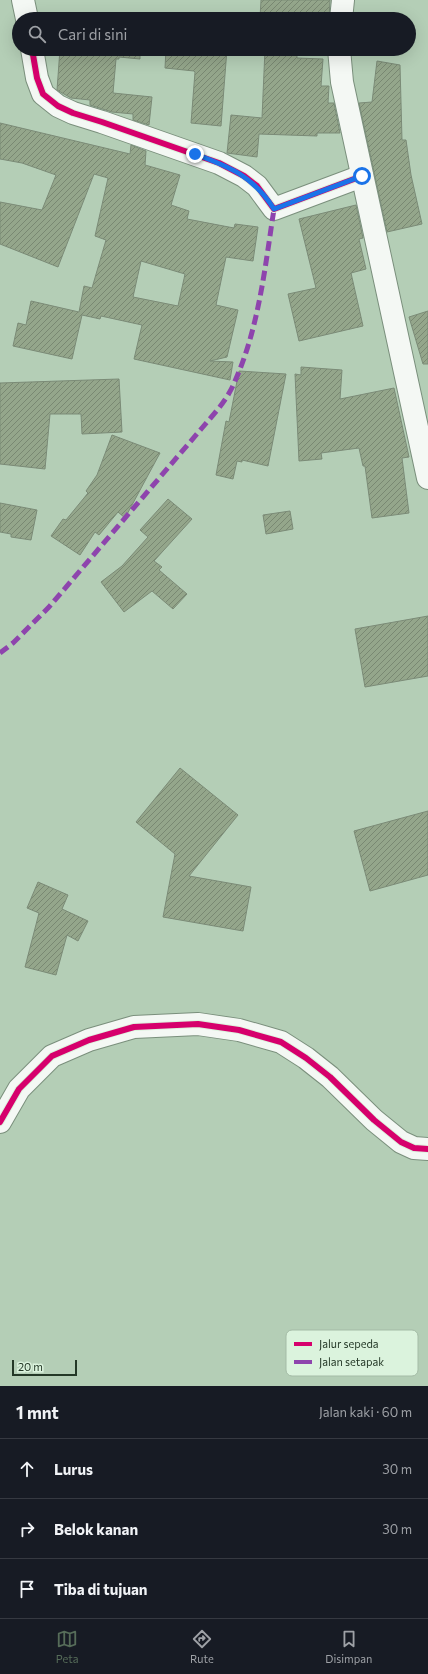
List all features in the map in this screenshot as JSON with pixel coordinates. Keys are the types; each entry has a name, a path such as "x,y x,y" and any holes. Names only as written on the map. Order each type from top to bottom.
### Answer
{"street":[{"path":"23,0 26,12"},
{"path":"342,12 343,0"},
{"path":"33,56 37,78 43,94 58,106 74,113 219,163 244,176 257,186 274,209 362,176"},
{"path":"340,56 342,82 428,478"},
{"path":"0,1122 20,1089 52,1056 90,1040 134,1027 198,1024 239,1030 281,1042 306,1058 330,1077 374,1120 401,1142 414,1148 428,1149"}],"building":[{"path":"261,0 330,0 329,12 260,12"},
{"path":"59,56 140,56 140,59 119,57 119,59 116,59 113,93 152,97 149,125 133,120 133,114 112,112 90,105 90,100 71,98 57,90"},
{"path":"166,56 226,56 221,126 191,123 195,72 165,68"},
{"path":"265,56 297,56 297,58 323,59 321,86 329,86 328,103 334,103 340,133 317,133 317,136 259,134 257,157 227,153 231,115 262,118"},
{"path":"377,61 400,65 402,140 406,140 411,175 422,224 387,232 359,103 372,102"},
{"path":"0,123 130,154 131,145 146,151 145,165 180,175 171,205 189,211 187,219 234,228 235,224 258,227 253,261 226,257 216,305 238,310 227,357 210,361 233,362 230,380 134,359 142,325 101,316 100,319 82,315 72,359 13,346 18,323 26,325 31,301 79,312 84,286 92,288 106,240 95,236 108,178 94,174 58,267 0,244 0,202 42,210 56,175 22,163 0,159","holes":["141,261 185,274 178,306 133,297"]},
{"path":"356,205 363,238 359,239 366,269 351,273 363,326 299,341 288,294 316,288 299,219"},
{"path":"428,311 428,364 423,364 409,317"},
{"path":"301,367 342,370 340,399 394,388 409,457 402,458 409,513 372,518 365,466 363,466 359,448 321,453 322,459 299,461 295,374 301,375"},
{"path":"239,371 286,374 268,466 242,460 242,462 237,461 233,479 216,475 226,421 229,422"},
{"path":"119,379 122,432 82,434 81,414 50,414 45,469 0,464 0,383"},
{"path":"112,435 160,453 125,518 118,512 99,535 95,532 80,555 51,536 63,519 66,520 88,493 86,491 97,475"},
{"path":"168,499 192,519 154,561 162,567 159,570 187,594 173,609 152,591 124,612 101,582 122,566 148,537 140,530"},
{"path":"0,503 37,510 31,540 11,537 11,534 0,532"},
{"path":"290,511 293,529 266,534 263,515"},
{"path":"428,616 428,676 365,687 355,629"},
{"path":"180,768 238,815 189,876 251,887 243,931 163,917 175,854 136,822"},
{"path":"428,811 428,875 370,891 354,831"},
{"path":"38,882 68,895 62,909 88,921 78,941 67,935 56,975 25,967 39,913 27,908"}],"marked path":[{"path":"0,653 13,643 49,607 229,394 243,360 256,318 274,209"}],"cycle path":[{"path":"33,56 37,78 43,94 58,106 73,113 219,163 244,176 257,186 274,209 362,176"},
{"path":"0,1122 19,1089 52,1056 89,1040 134,1027 198,1024 239,1030 281,1042 306,1058 330,1077 374,1120 401,1142 414,1148 428,1149"}],"route":[{"path":"195,154 219,163 244,176 257,186 274,209 362,176"}]}
